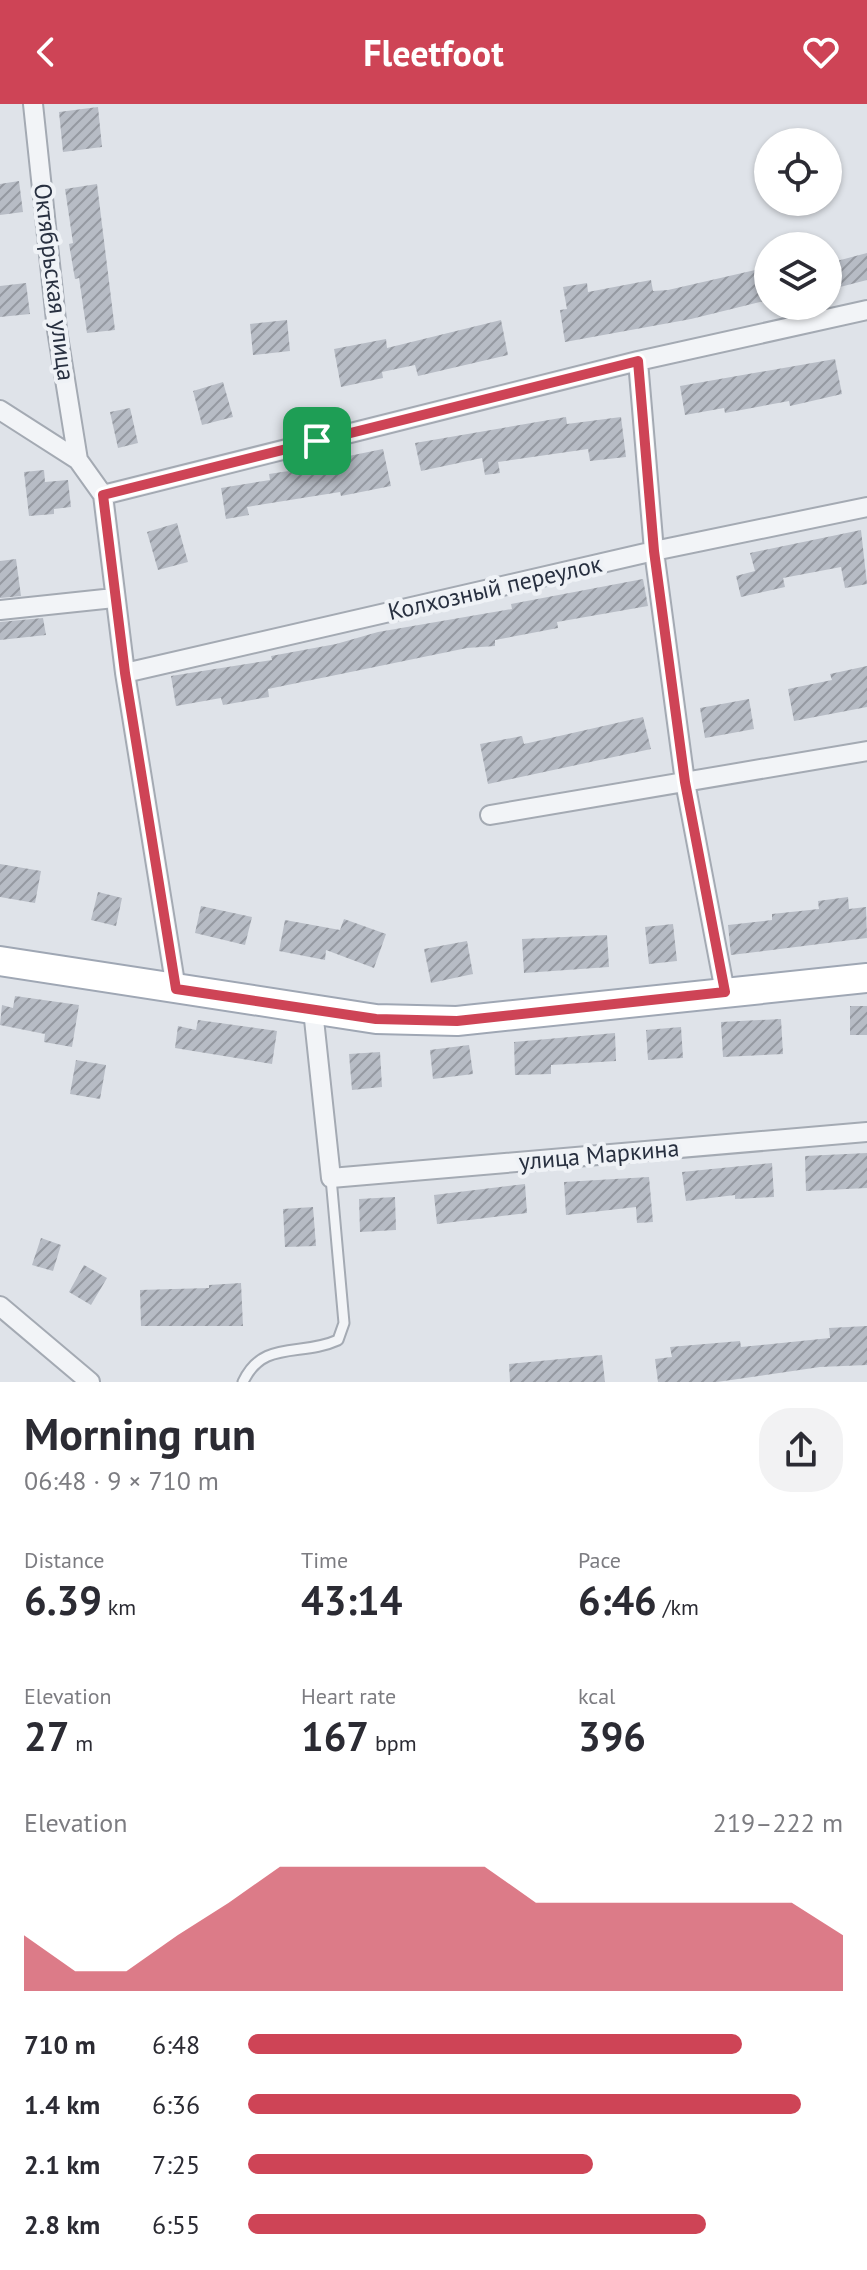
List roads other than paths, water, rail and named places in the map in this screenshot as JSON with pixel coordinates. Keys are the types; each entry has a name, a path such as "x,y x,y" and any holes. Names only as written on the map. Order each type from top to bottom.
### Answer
{"main road":[{"path":"0,961 376,1019 457,1021 867,978"}],"street":[{"name":"Октябрьская улица","path":"33,104 57,330 78,460"},
{"path":"103,495 638,361 867,310"},
{"path":"638,361 654,551 685,782 725,992"},
{"path":"0,410 78,460 103,495 125,673 176,989"},
{"name":"Колхозный переулок","path":"125,673 654,551 867,507"},
{"path":"0,610 114,598"},
{"path":"490,815 867,751"},
{"path":"313,1010 331,1178"},
{"name":"улица Маркина","path":"331,1178 867,1132"},
{"path":"0,1306 90,1382"}],"lane":[{"path":"243,1382 253,1363 267,1354 321,1348 338,1340 344,1323 331,1178"}]}
